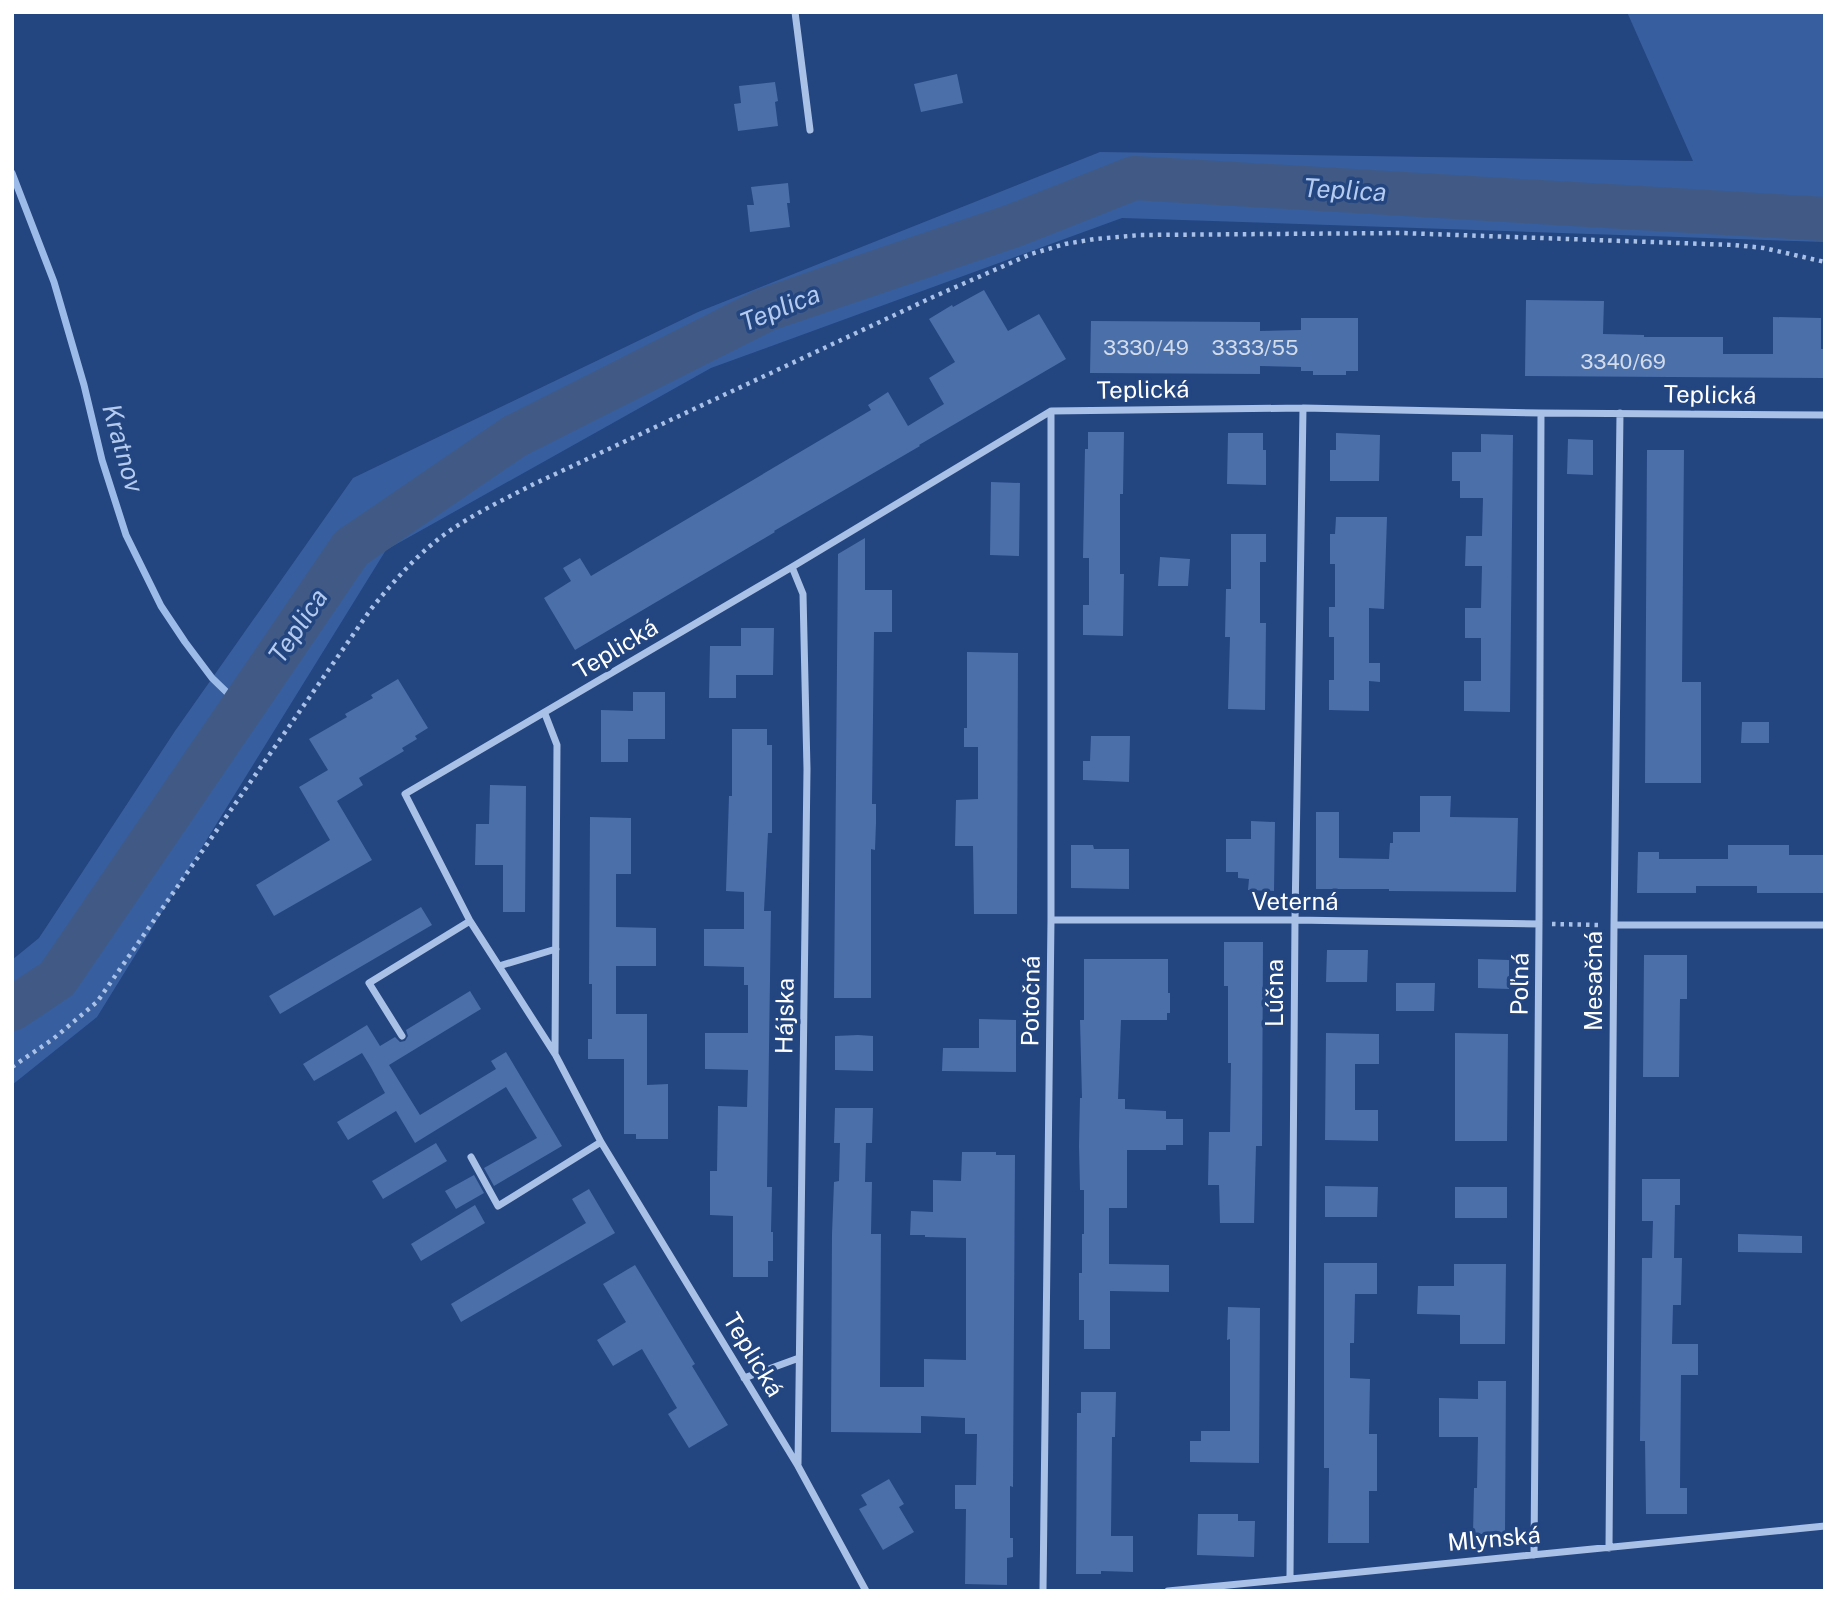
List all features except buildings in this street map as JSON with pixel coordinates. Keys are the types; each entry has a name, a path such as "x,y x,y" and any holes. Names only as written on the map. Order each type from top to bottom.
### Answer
{"street":[{"path":"794,12 810,130"},
{"name":"Teplická","path":"866,1591 798,1466 601,1142 555,1054 470,921 405,794 545,714 1051,411 1303,408 1825,415"},
{"name":"Lúčna","path":"1290,1578 1295,920 1303,408"},
{"name":"Potočná","path":"1044,1591 1051,920 1051,411"},
{"name":"Poľná","path":"1534,1555 1541,413"},
{"name":"Mesačná","path":"1609,1548 1620,413"},
{"name":"Hájska","path":"792,567 803,594 807,769 798,1466"},
{"name":"Teplická","path":"545,714 557,745 555,1054"},
{"name":"Veterná","path":"1051,920 1539,924"},
{"path":"402,1036 369,983 470,921"},
{"path":"1614,925 1825,925"},
{"path":"499,966 556,949"},
{"path":"471,1157 498,1206 601,1142"},
{"path":"744,1378 799,1358"},
{"name":"Mlynská","path":"1168,1591 1825,1527"}],"path":[{"path":"12,1067 97,1002 371,609 398,576 426,549 491,506 534,484 933,297 1031,254 1065,244 1140,235 1402,233 1666,242 1764,248 1825,262"},
{"path":"1539,924 1614,925"}],"shaded area":[{"path":"1627,12 1825,12 1825,242 1122,218 711,368 386,550 97,1017 12,1085 12,960 39,938 175,731 353,478 698,312 1100,152 1693,161"}],"waterway":[{"name":"Kratnov","path":"12,173 54,282 84,385 102,460 126,535 161,606 185,642 212,678 243,708"},
{"name":"Teplica","path":"12,1009 57,979 351,548 515,436 765,310 1015,225 1134,178 1825,219"}]}
